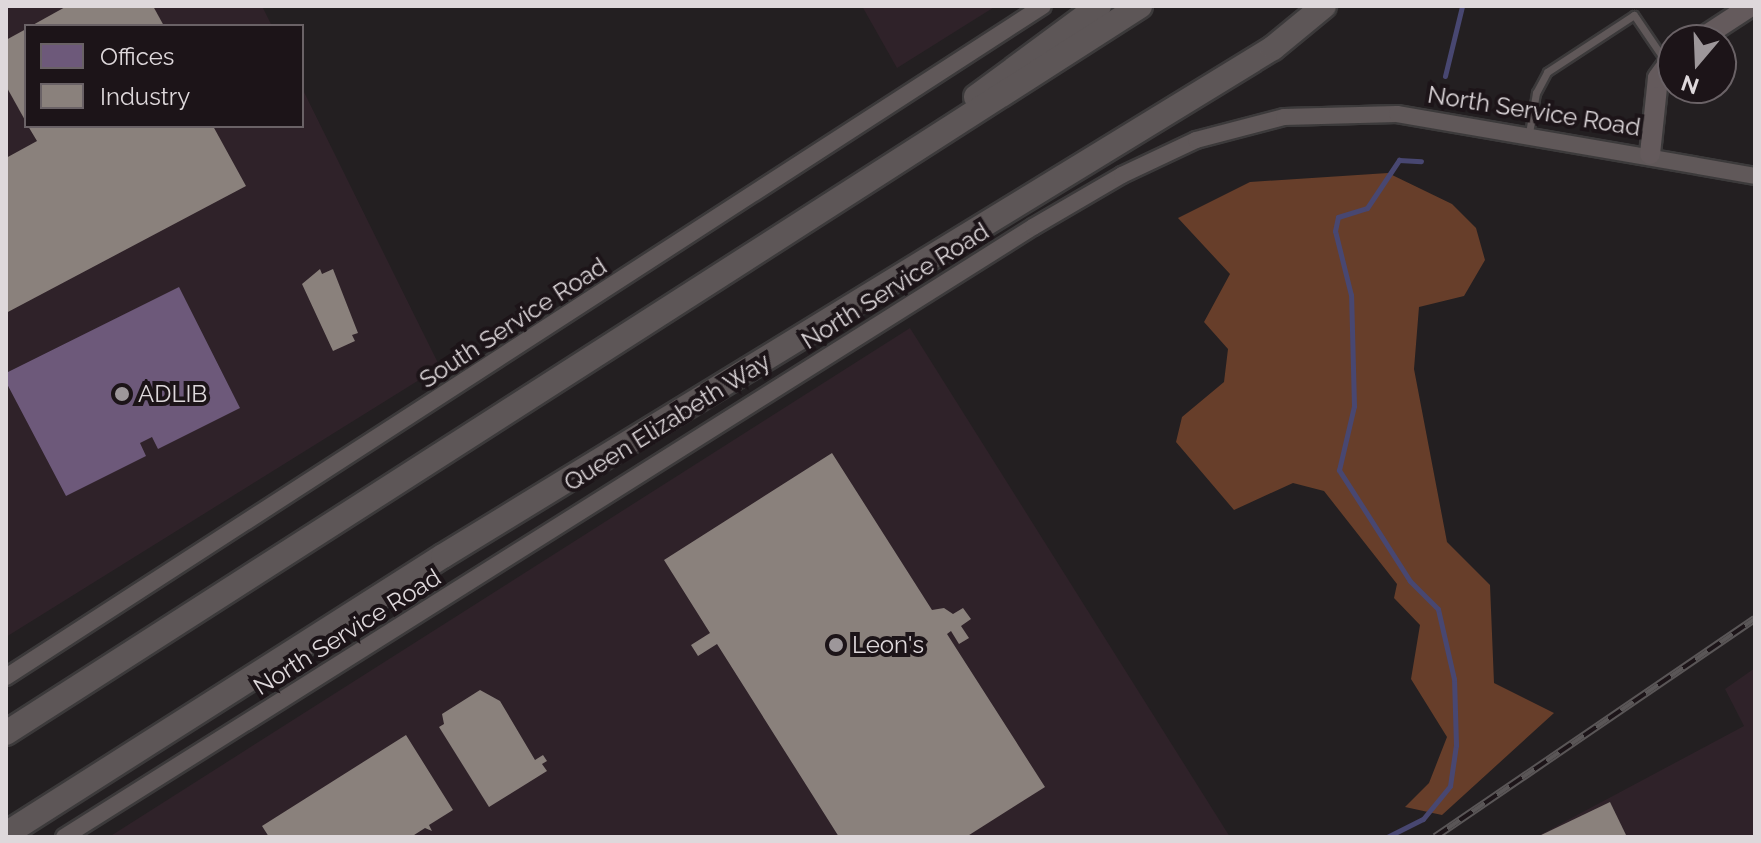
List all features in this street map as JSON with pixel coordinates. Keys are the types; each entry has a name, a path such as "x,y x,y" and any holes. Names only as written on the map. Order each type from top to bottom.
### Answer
{"highway":[{"path":"944,131 991,81 1099,6"},
{"path":"6,733 1140,6"},
{"name":"Queen Elizabeth Way","path":"6,834 443,556 1273,48 1324,6"},
{"path":"1273,48 1342,6"}],"main road":[{"path":"1723,24 1751,6"},
{"path":"1650,154 1657,88"}],"street":[{"name":"South Service Road","path":"6,677 1040,7"},
{"name":"North Service Road","path":"64,837 1122,175 1196,140 1284,117 1397,114 1529,133 1755,176"}],"lane":[{"path":"1529,133 1536,93 1547,72 1634,15 1657,43"}],"shaded area":[{"path":"6,6 262,6 271,24 24,24 24,128 304,128 304,92 440,367 6,637"},
{"path":"862,6 996,6 897,68"},
{"path":"1388,173 1452,204 1476,228 1485,260 1464,296 1419,307 1414,369 1447,542 1490,585 1494,683 1554,713 1442,815 1405,807 1429,783 1447,737 1411,679 1420,625 1394,598 1397,584 1324,491 1293,483 1234,510 1176,442 1182,417 1224,382 1228,349 1204,322 1230,274 1178,218 1250,182"},
{"path":"910,328 1230,837 109,837"},
{"path":"1755,668 1755,837 1536,837 1744,726 1725,689"}],"building: Offices":[{"name":"ADLIB","path":"179,287 240,408 158,449 152,437 140,443 146,456 66,496 6,382 6,373"}],"building: Industry":[{"path":"67,6 153,6 163,24 35,24"},
{"path":"24,30 24,118 6,86 6,40"},
{"path":"29,128 214,128 246,186 6,313 6,158 37,141"},
{"path":"320,269 322,274 333,269 358,333 352,335 355,341 333,351 302,284"},
{"name":"Leon's","path":"832,453 932,610 944,608 953,614 963,608 971,619 961,626 969,638 959,644 951,631 947,634 1045,787 966,837 839,837 717,644 698,656 691,645 710,633 664,560"},
{"path":"480,690 500,701 535,760 543,755 547,761 542,764 547,771 489,807 439,727 444,724 442,714"},
{"path":"406,735 453,810 429,825 432,831 425,828 411,837 269,837 262,826"},
{"path":"1610,802 1627,837 1537,837"}],"waterway":[{"path":"1445,76 1462,6"},
{"path":"1387,837 1423,819 1450,786 1456,745 1454,679 1438,609 1410,581 1339,470 1354,406 1351,295 1335,231 1338,217 1367,208 1399,160 1421,161"}],"railway":[{"path":"1435,837 1755,619"}],"place":[{"name":"ADLIB","path":"122,394"},
{"name":"Leon's","path":"836,645"}]}
